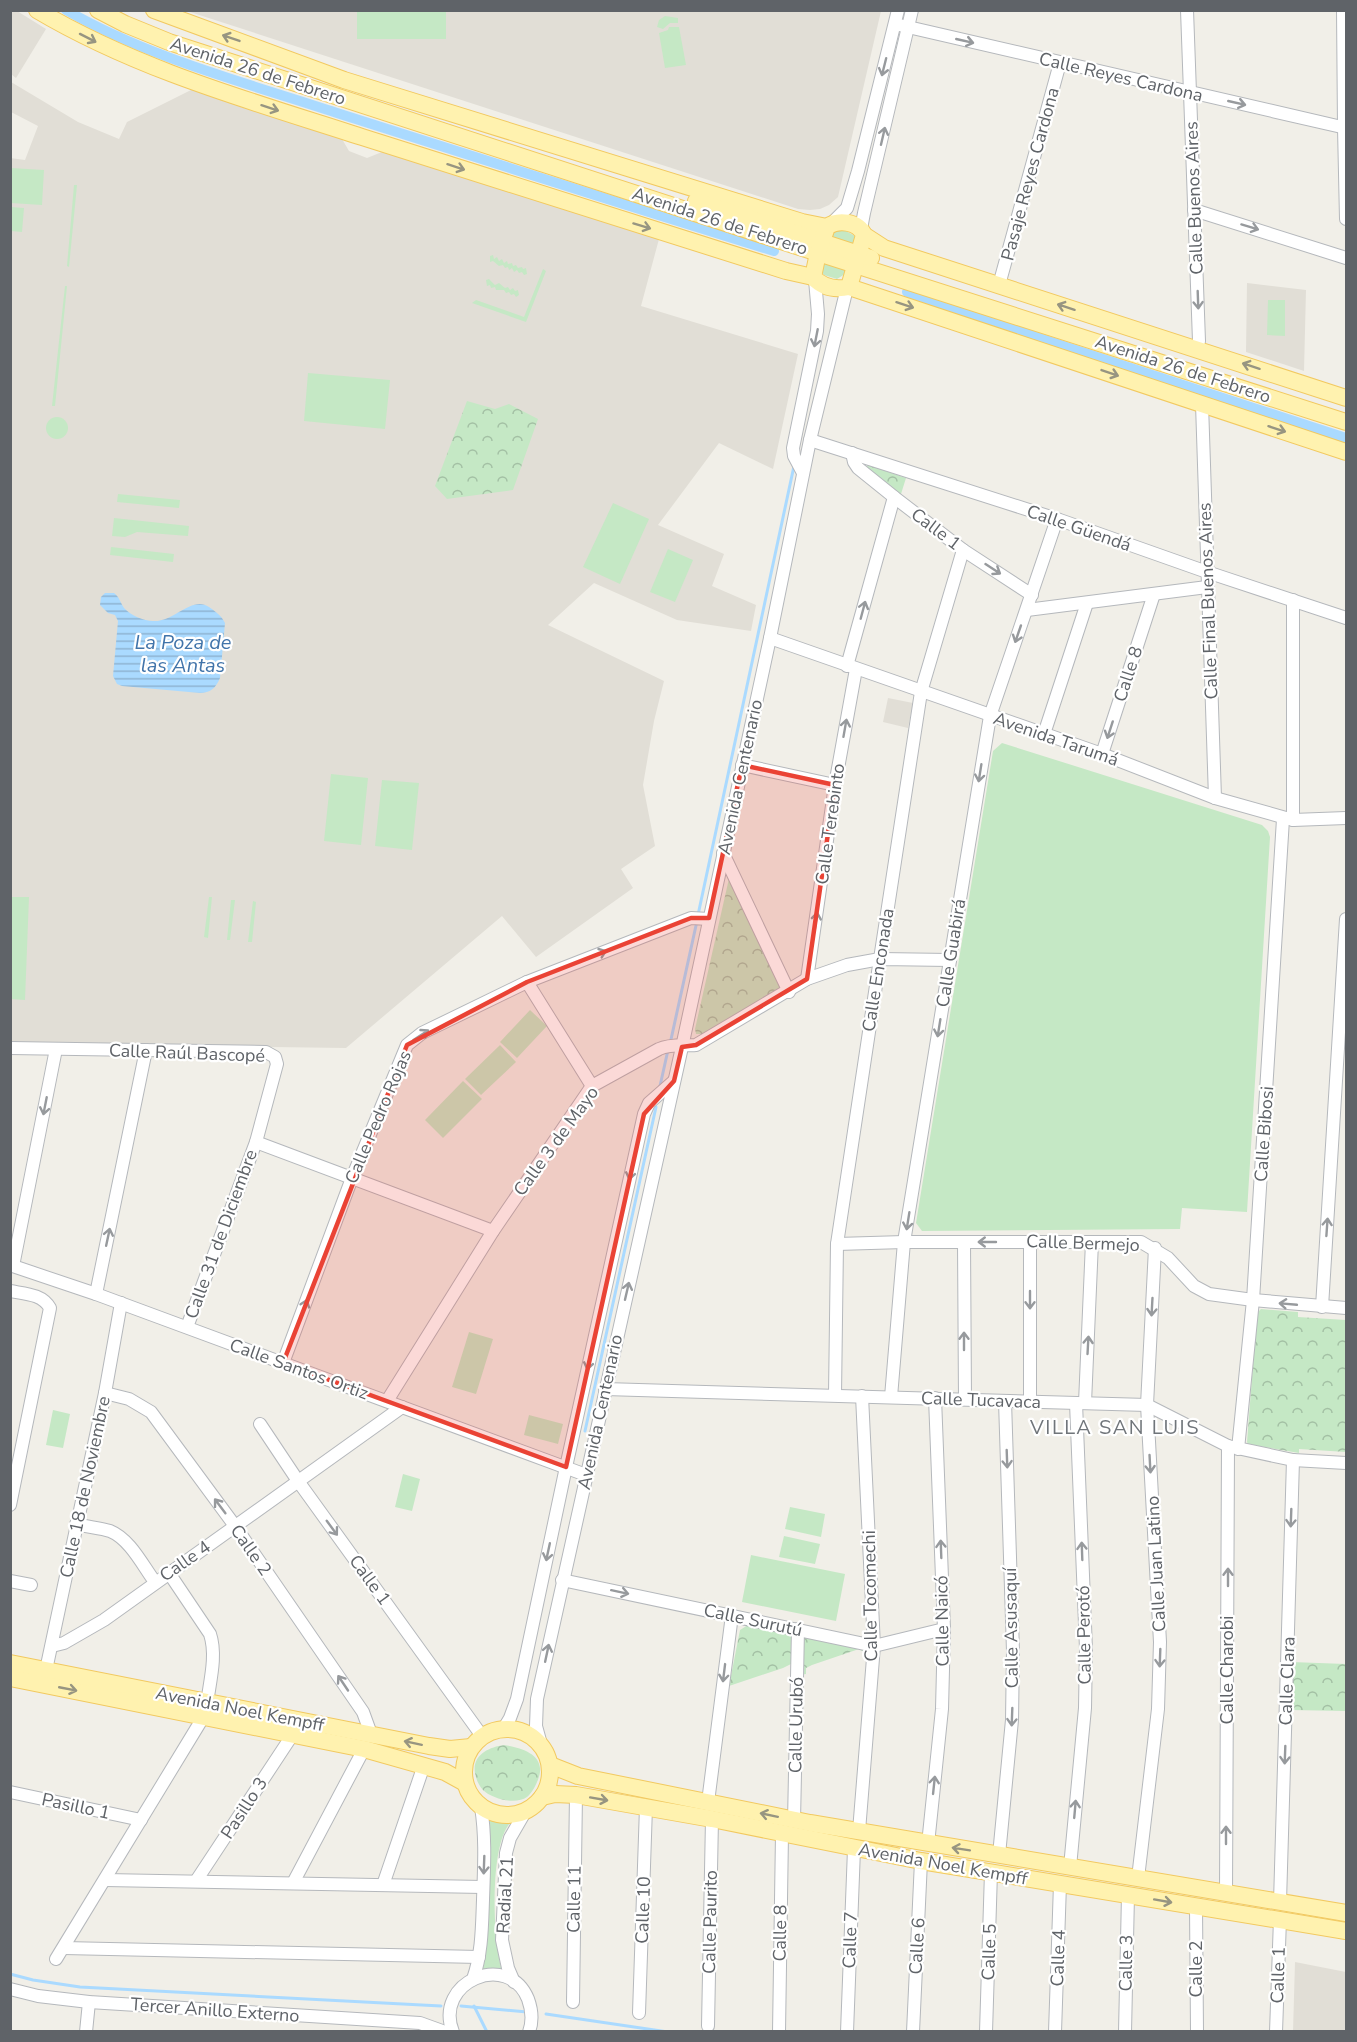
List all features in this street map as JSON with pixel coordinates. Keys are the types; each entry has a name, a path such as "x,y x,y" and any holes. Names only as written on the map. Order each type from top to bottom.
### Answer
{"main road":[{"name":"Avenida 26 de Febrero","path":"37,10 117,53 189,82 814,278 830,288 848,287 1347,452"},
{"name":"Avenida 26 de Febrero","path":"98,10 169,42 824,236 847,223 884,248 1347,398"},
{"name":"Avenida 26 de Febrero","path":"121,10 174,32 360,96 824,236"},
{"name":"Avenida 26 de Febrero","path":"154,10 311,69 802,222 858,260 1347,422"},
{"path":"311,69 360,96"},
{"path":"848,287 858,260 862,232"},
{"path":"814,278 824,236"},
{"name":"Avenida 26 de Febrero","path":"858,260 1347,411"},
{"name":"Avenida Noel Kempff","path":"10,1664 215,1711 262,1719 274,1716 367,1741 445,1772 465,1783"},
{"name":"Avenida Noel Kempff","path":"10,1678 110,1698 206,1709 293,1734 450,1749 476,1741"},
{"path":"504,1728 531,1735 541,1744 550,1765 548,1788 542,1797 525,1812 514,1815 491,1813 481,1807 471,1796 465,1783 463,1770 465,1758 476,1741 492,1730 504,1728"},
{"name":"Avenida Noel Kempff","path":"550,1765 578,1776 802,1822 1342,1913"},
{"name":"Avenida Noel Kempff","path":"542,1797 555,1794 576,1795 921,1861 1347,1931"},
{"path":"646,1807 659,1804 690,1807 708,1802 723,1815 744,1820 760,1830"},
{"path":"802,1822 819,1831 843,1839 854,1849 864,1844 920,1843"},
{"path":"997,1873 1013,1870 1050,1874 1070,1867 1072,1873 1080,1879 1124,1895"},
{"path":"1229,1894 1270,1911 1280,1919 1301,1913 1342,1913"}],"street":[{"path":"824,236 847,208 898,10"},
{"path":"862,232 912,10"},
{"name":"Calle Buenos Aires","path":"1187,10 1199,341 1197,349"},
{"path":"1343,10 1347,219"},
{"name":"Calle Reyes Cardona","path":"895,24 1345,128"},
{"name":"Pasaje Reyes Cardona","path":"999,285 1060,63"},
{"path":"858,171 873,175"},
{"path":"1194,210 1347,258"},
{"name":"Avenida Centenario","path":"798,465 794,440 817,331 818,314 814,278"},
{"name":"Avenida Centenario","path":"541,1744 536,1726 537,1699 674,1081 674,1046 700,918 723,853 770,638 798,465 810,440 848,287"},
{"name":"Calle Final Buenos Aires","path":"1202,404 1215,798"},
{"name":"Calle Güendá","path":"810,440 1057,519 1347,618"},
{"name":"Calle 1","path":"852,453 858,468 894,497 963,550 1032,595"},
{"name":"Calle Terebinto","path":"807,979 852,668 894,497"},
{"name":"Calle Guabirá","path":"891,1397 904,1242 990,716 1057,519"},
{"name":"Calle Enconada","path":"835,1395 837,1244 879,958 921,692 963,550"},
{"path":"1027,610 1208,587"},
{"name":"Calle 8","path":"1102,754 1154,594"},
{"name":"Calle Bibosi","path":"1233,1448 1253,1300 1288,820 1293,600"},
{"path":"1044,734 1087,603"},
{"name":"Avenida Tarumá","path":"770,638 1102,754 1215,798 1288,820 1347,818"},
{"path":"742,765 835,785"},
{"path":"723,853 789,992"},
{"name":"Calle Pedro Rojas","path":"283,1363 352,1178 407,1045 422,1033 527,982 700,918"},
{"path":"1322,1307 1347,919"},
{"name":"Calle 3 de Mayo","path":"387,1401 493,1231 592,1086 674,1046 696,1045 789,992 807,979 847,965 879,958 950,960"},
{"path":"527,982 592,1086"},
{"name":"Calle Raúl Bascopé","path":"10,1048 266,1052 275,1057 277,1064 256,1142"},
{"path":"12,1266 56,1049"},
{"path":"96,1294 146,1050"},
{"name":"Avenida Centenario","path":"504,1728 517,1699 644,1114 649,1103 674,1081"},
{"path":"256,1142 493,1231"},
{"name":"Calle 31 de Diciembre","path":"187,1327 256,1142"},
{"path":"964,1242 965,1399"},
{"path":"1030,1242 1030,1401"},
{"name":"Calle Perotó","path":"1070,1867 1085,1708 1086,1649 1080,1403 1092,1242"},
{"name":"Calle Bermejo","path":"837,1244 1141,1242 1155,1248 1168,1258 1194,1286 1209,1294 1347,1308"},
{"name":"Calle Juan Latino","path":"1138,1878 1158,1709 1160,1642 1147,1405 1155,1248"},
{"name":"Calle Santos Ortiz","path":"12,1266 187,1327 586,1475"},
{"path":"10,1291 39,1297 50,1308 10,1505"},
{"name":"Calle 18 de Noviembre","path":"43,1670 52,1646 105,1393 121,1303"},
{"name":"Calle Tucavaca","path":"605,1389 1147,1405 1233,1448 1293,1460 1347,1463"},
{"name":"Calle 2","path":"105,1393 129,1399 151,1412 235,1526 363,1712 367,1741"},
{"name":"Calle Tocomechi","path":"859,1831 874,1646 862,1396"},
{"name":"Calle Naicó","path":"920,1843 942,1709 944,1629 935,1398"},
{"name":"Calle Asusaquí","path":"999,1855 1012,1720 1013,1652 1005,1401"},
{"name":"Calle 4","path":"52,1646 64,1643 104,1620 402,1407"},
{"name":"Calle 1","path":"260,1424 476,1741"},
{"name":"Calle Charobi","path":"1229,1894 1233,1448"},
{"name":"Calle Clara","path":"1281,1902 1293,1460"},
{"path":"76,1524 110,1531 118,1536 155,1582"},
{"path":"56,1959 206,1709 214,1651 213,1642 169,1573"},
{"name":"Calle Surutú","path":"562,1580 874,1646 944,1629"},
{"path":"10,1581 31,1585"},
{"path":"708,1802 732,1615"},
{"name":"Calle Urubó","path":"798,1629 802,1822"},
{"name":"Pasillo 3","path":"196,1881 293,1734"},
{"path":"293,1883 367,1741"},
{"path":"383,1885 424,1765"},
{"name":"Pasillo 1","path":"10,1792 141,1820"},
{"name":"Calle 11","path":"573,2002 576,1795"},
{"name":"Radial 21","path":"473,1979 479,1957 483,1887 485,1843 481,1807"},
{"name":"Calle 10","path":"639,2013 646,1807"},
{"name":"Radial 21","path":"525,1812 514,1830 506,1853 502,1940 508,1968 514,1982 525,1993 531,2008 533,2031"},
{"name":"Calle Paurito","path":"708,2026 711,1819"},
{"name":"Calle 8","path":"779,2031 782,1834"},
{"name":"Calle 7","path":"847,2031 854,1849"},
{"name":"Calle 6","path":"913,2031 921,1861"},
{"name":"Calle 5","path":"986,2031 997,1873"},
{"path":"105,1880 483,1887"},
{"name":"Calle 4","path":"1055,2031 1060,1884"},
{"name":"Calle 3","path":"1124,1895 1125,2031"},
{"name":"Calle 2","path":"1196,1907 1197,2031"},
{"name":"Calle 1","path":"1276,2031 1280,1919"},
{"path":"63,1947 479,1957"},
{"path":"453,2031 450,2009 456,1994 463,1985 483,1975 504,1977 514,1982"},
{"name":"Tercer Anillo Externo","path":"10,1989 38,1996 89,2002 420,2023 445,2031"},
{"path":"86,2031 89,2002"},
{"name":"Tercer Anillo Externo","path":"420,2023 431,2020 450,2009"}],"highlighted area":[{"path":"742,765 835,785 807,979 696,1045 682,1047 674,1081 644,1114 566,1467 283,1363 407,1045 527,982 691,918 709,918"}],"shaded area":[{"path":"11,10 17,11 46,29 16,78 11,74"},
{"path":"187,11 881,11 838,197 829,205 810,210 798,209"},
{"path":"11,82 78,122 119,139 127,122 193,89 342,139 349,151 367,158 382,152 659,239 641,306 798,354 773,469 719,443 658,525 724,554 712,586 756,605 751,631 677,620 594,583 548,625 664,681 654,721 643,785 655,846 621,869 633,888 536,957 502,916 346,1048 11,1043 10,158 25,160 38,126 11,112"},
{"path":"1247,283 1306,290 1304,371 1246,352"},
{"path":"888,698 913,703 908,728 883,722"},
{"path":"1295,1962 1346,1972 1346,2031 1293,2032"}],"green space":[{"path":"357,11 446,11 446,39 357,39"},
{"path":"665,16 678,18 678,23 670,23 663,29 657,27 659,20"},
{"path":"669,27 679,27 686,65 665,68 659,33 668,30"},
{"path":"11,168 44,170 42,205 11,203"},
{"path":"74,185 77,185 69,267 67,266"},
{"path":"11,207 24,208 22,232 11,231"},
{"path":"844,230 855,236 854,246 830,239 832,232"},
{"path":"493,255 494,259 497,257 499,261 502,259 504,263 507,261 508,264 512,263 518,268 526,268 527,274 519,273 517,270 514,272 512,268 509,270 508,267 490,262 490,256"},
{"path":"823,259 847,267 845,274 837,279 824,275 822,272"},
{"path":"543,269 546,271 526,322 472,303 476,300 524,317"},
{"path":"489,279 495,285 499,283 510,290 513,288 515,291 518,290 519,295 516,297 504,290 496,290 495,287 487,286 486,280"},
{"path":"65,286 67,286 55,406 52,406"},
{"path":"1268,300 1285,300 1285,336 1267,335"},
{"path":"308,373 390,380 385,429 304,421"},
{"path":"467,401 495,409 509,404 538,419 513,490 447,499 435,486"},
{"path":"57,417 65,420 68,428 65,436 57,439 49,436 46,428 49,420"},
{"path":"868,465 906,478 901,494 866,468"},
{"path":"118,494 180,500 179,508 117,502"},
{"path":"613,503 649,519 620,584 583,567"},
{"path":"114,518 189,526 188,536 137,532 125,537 112,536"},
{"path":"111,547 174,554 173,562 110,555"},
{"path":"668,549 693,560 675,602 650,592"},
{"path":"1002,743 1262,825 1268,831 1270,837 1247,1212 1182,1208 1180,1229 922,1231 916,1223 993,751"},
{"path":"331,774 368,778 361,845 324,841"},
{"path":"382,780 419,783 412,850 375,846"},
{"path":"730,874 780,987 776,993 704,1034 696,1034 695,1029"},
{"path":"11,897 29,897 25,1000 11,999"},
{"path":"209,897 212,897 208,938 204,937"},
{"path":"231,900 235,900 230,940 227,940"},
{"path":"253,901 256,902 252,942 248,942"},
{"path":"530,1010 547,1026 517,1058 500,1042"},
{"path":"500,1045 516,1062 481,1095 465,1079"},
{"path":"463,1081 482,1099 443,1138 425,1120"},
{"path":"1261,1309 1298,1312 1298,1317 1346,1320 1346,1452 1299,1449 1299,1453 1248,1444 1257,1313"},
{"path":"469,1332 493,1339 476,1394 452,1387"},
{"path":"53,1410 70,1414 63,1448 46,1445"},
{"path":"529,1415 563,1424 558,1444 524,1435"},
{"path":"403,1474 420,1479 412,1511 395,1507"},
{"path":"790,1507 825,1514 821,1537 785,1529"},
{"path":"784,1536 820,1544 815,1564 779,1557"},
{"path":"751,1555 845,1574 836,1621 742,1602"},
{"path":"748,1625 791,1634 794,1641 793,1663 729,1686 740,1630"},
{"path":"804,1637 865,1650 859,1649 812,1665 806,1668 806,1674 800,1675 801,1646"},
{"path":"1291,1662 1346,1664 1346,1711 1290,1710"},
{"path":"504,1745 526,1751 537,1760 540,1766 535,1786 528,1796 517,1801 492,1796 482,1788 476,1778 475,1767 479,1757 487,1750"},
{"path":"489,1820 510,1823 503,1835 496,1872 496,1938 502,1970 480,1971 488,1865"}],"water":[{"name":"La Poza de las Antas","path":"105,593 114,593 127,611 149,621 168,618 196,604 203,604 218,614 225,623 220,678 215,687 210,691 200,693 117,684 113,676 118,621 115,615 108,613 100,605 101,597"}],"waterway":[{"path":"66,10 131,42 199,68 774,251"},
{"path":"907,292 1048,341 1346,438"},
{"path":"698,915 794,466"},
{"path":"670,1044 697,921"},
{"path":"660,1086 668,1050"},
{"path":"585,1431 656,1107"},
{"path":"10,1974 80,1987 441,2006"},
{"path":"461,2006 527,2012"},
{"path":"474,2006 487,2032"},
{"path":"546,2014 668,2032"}],"district":[{"name":"VILLA SAN LUIS","path":"1115,1427"}]}
